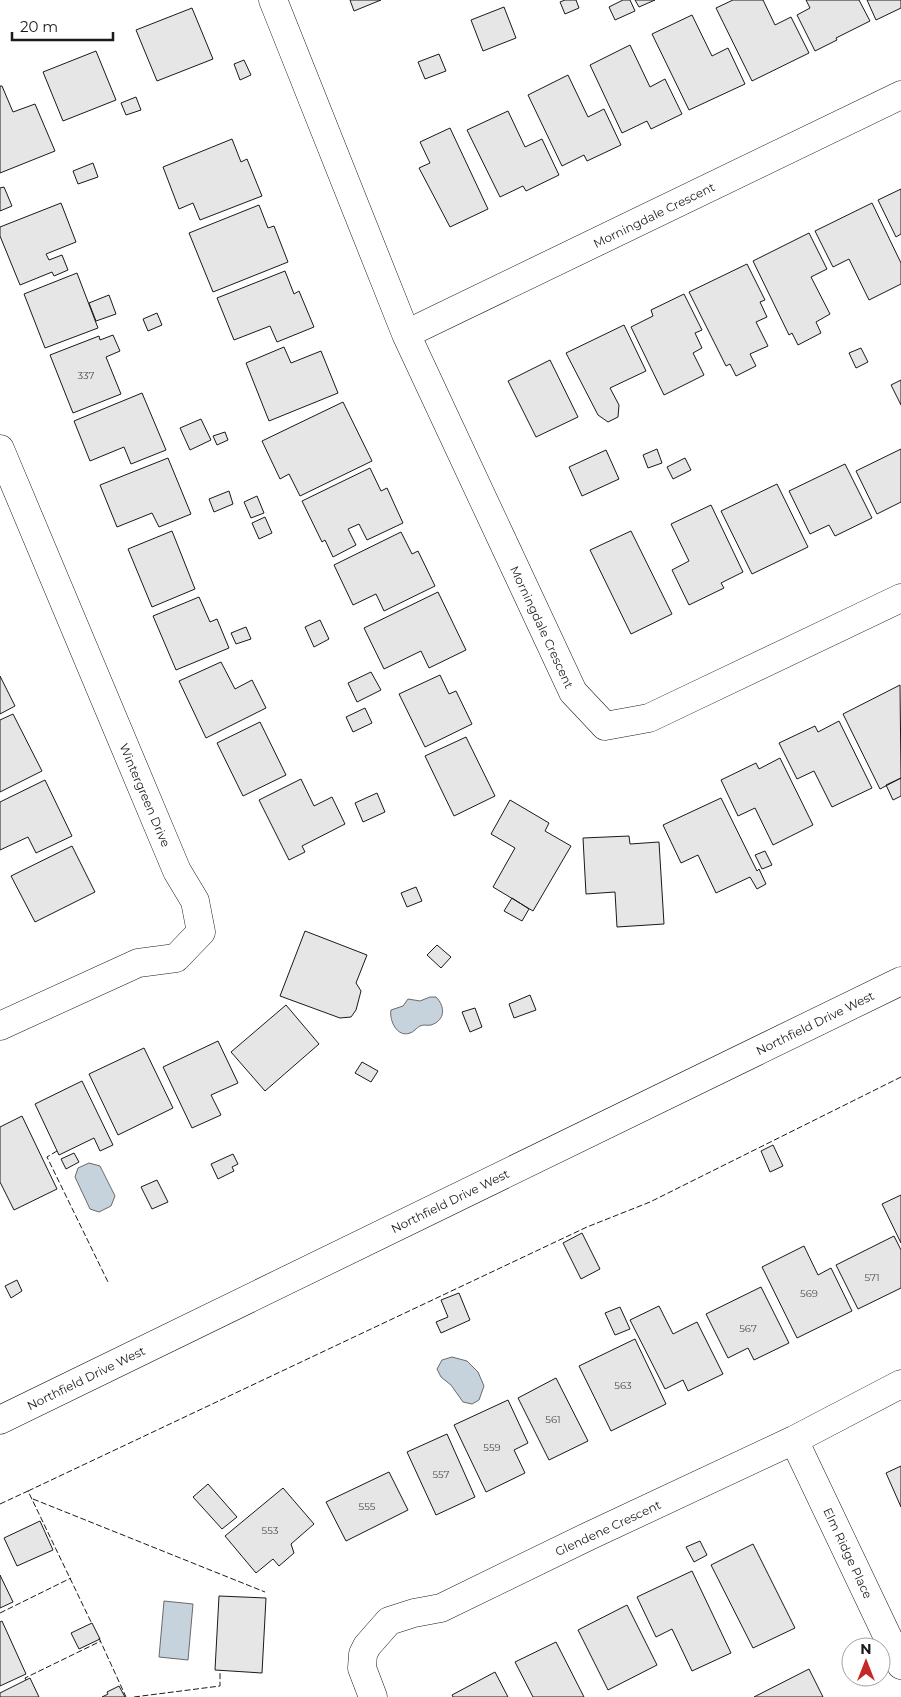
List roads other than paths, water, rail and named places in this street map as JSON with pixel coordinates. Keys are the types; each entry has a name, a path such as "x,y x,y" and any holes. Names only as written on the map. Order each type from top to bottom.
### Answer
{"street":[{"name":"Morningdale Crescent","path":"273,0 406,334 573,692 605,726 649,718 901,598"},
{"name":"Morningdale Crescent","path":"406,334 901,95"},
{"name":"Wintergreen Drive","path":"0,450 176,872 195,901 201,932 176,958 138,963 0,1026"},
{"name":"Northfield Drive West","path":"0,1420 901,981"},
{"name":"Glendene Crescent","path":"374,1697 362,1668 363,1654 367,1646 389,1622 414,1612 441,1608 794,1440 901,1384"},
{"name":"Elm Ridge Place","path":"794,1440 901,1666"}]}
